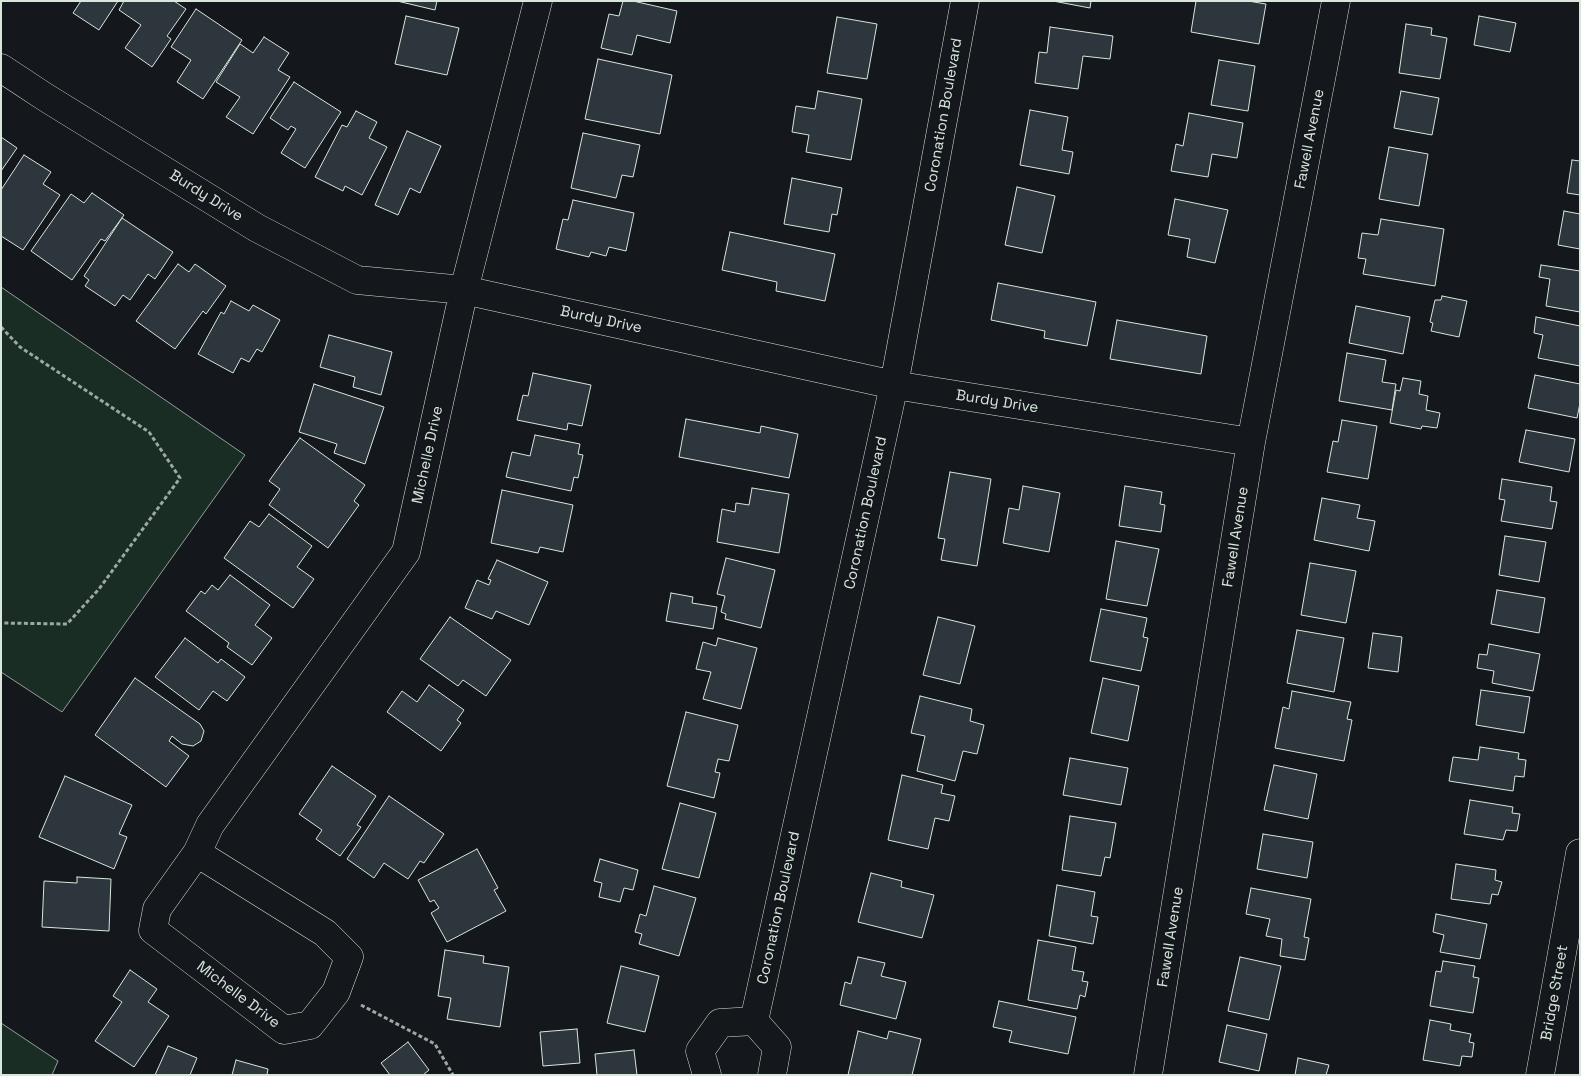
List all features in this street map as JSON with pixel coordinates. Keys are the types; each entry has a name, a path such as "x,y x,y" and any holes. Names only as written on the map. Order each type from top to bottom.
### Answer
{"street":[{"name":"Michelle Drive","path":"197,853 325,933 349,957 336,992 310,1025 284,1030 153,930 157,909 197,853 210,825 406,552 464,290 538,1"},
{"name":"Coronation Boulevard","path":"754,1021 894,385 965,1"},
{"name":"Fawell Avenue","path":"1148,1075 1251,442 1336,1"},
{"name":"Burdy Drive","path":"1,68 257,228 357,280 464,290 894,385 1251,442"},
{"name":"Bridge Street","path":"1540,1075 1580,853"},
{"path":"707,1075 700,1051 720,1023 754,1021 777,1047 772,1075"}],"path":[{"path":"1,328 20,347 149,432 180,478 99,589 67,624 1,622"},
{"path":"336,992 435,1044 453,1075"}],"green space":[{"path":"1,287 245,455 62,712 1,672"},
{"path":"1,1023 58,1061 52,1075 1,1075"}],"building":[{"path":"81,1 118,1 99,30 73,13"},
{"path":"124,1 174,1 186,9 167,36 171,39 152,67 125,48 141,25 119,10"},
{"path":"397,1 437,1 435,10"},
{"path":"623,1 633,1 677,11 670,43 637,35 632,55 601,48 609,14 619,16"},
{"path":"1053,1 1091,1 1090,8"},
{"path":"1196,1 1248,1 1266,4 1259,44 1191,32"},
{"path":"196,9 242,40 203,99 177,82 191,60 171,47"},
{"path":"406,16 459,28 447,75 395,64"},
{"path":"1479,16 1516,23 1510,52 1474,45"},
{"path":"837,17 877,24 867,79 827,73"},
{"path":"1406,24 1432,28 1431,35 1447,38 1440,79 1399,73"},
{"path":"1050,27 1113,36 1110,59 1083,56 1078,89 1035,83 1039,52 1047,53"},
{"path":"264,37 289,53 278,70 290,77 253,134 226,117 240,97 216,82 240,44 253,53"},
{"path":"598,59 672,75 660,134 585,119"},
{"path":"1219,60 1255,66 1248,111 1211,105"},
{"path":"294,82 341,112 305,168 281,153 296,129 291,126 288,130 270,118"},
{"path":"818,91 862,99 851,160 806,152 809,135 792,132 796,106 815,109"},
{"path":"1401,91 1439,98 1432,135 1394,128"},
{"path":"1030,110 1068,117 1062,150 1073,152 1069,174 1020,165"},
{"path":"356,111 377,122 369,138 387,147 362,195 345,186 343,191 315,177 342,125 347,127"},
{"path":"1189,113 1243,123 1237,158 1212,154 1208,177 1171,171 1176,144 1183,146"},
{"path":"407,131 441,146 420,193 410,188 398,215 375,205"},
{"path":"583,133 640,145 633,177 622,175 616,198 571,188"},
{"path":"1,137 17,148 1,171"},
{"path":"1389,147 1428,154 1419,206 1379,199"},
{"path":"24,155 51,172 43,184 60,195 23,250 1,236 1,190"},
{"path":"1572,160 1580,161 1580,195 1567,193"},
{"path":"792,178 842,188 837,215 832,214 829,232 784,224"},
{"path":"1017,187 1055,196 1042,253 1005,245"},
{"path":"92,193 124,215 105,241 101,239 72,280 31,251 71,194 84,203"},
{"path":"1175,199 1228,210 1215,263 1187,257 1190,239 1168,235"},
{"path":"573,200 634,213 626,251 609,247 606,256 591,252 589,257 556,249 563,219 568,220"},
{"path":"1564,211 1580,214 1580,249 1558,245"},
{"path":"122,218 173,252 155,279 148,274 130,300 123,295 115,306 85,286 89,280 84,276"},
{"path":"1381,219 1444,229 1435,286 1363,274 1366,259 1358,258 1362,233 1378,235"},
{"path":"730,232 835,254 825,301 776,291 777,282 722,270"},
{"path":"178,264 189,272 195,264 226,286 206,314 203,311 175,349 136,321"},
{"path":"1541,265 1580,271 1580,312 1546,306 1550,279 1539,277"},
{"path":"998,283 1096,302 1087,346 1044,338 1045,331 991,320"},
{"path":"1442,296 1467,301 1459,337 1431,331 1433,323 1430,322 1435,300 1441,300"},
{"path":"231,301 249,311 253,305 280,320 262,352 257,349 249,362 241,358 233,373 198,354 221,312 224,314"},
{"path":"1356,306 1410,317 1403,354 1349,343"},
{"path":"1536,317 1580,326 1580,366 1538,358 1543,335 1534,333"},
{"path":"1117,320 1207,336 1201,374 1110,359"},
{"path":"329,335 392,352 381,395 353,387 355,377 320,367"},
{"path":"1347,353 1386,360 1382,382 1396,384 1392,410 1339,401"},
{"path":"533,373 591,385 582,426 568,423 567,430 517,420 523,395 528,396"},
{"path":"1535,375 1580,384 1580,403 1577,418 1528,408"},
{"path":"1403,378 1421,381 1419,394 1428,396 1426,410 1440,413 1437,428 1422,426 1421,429 1390,423 1396,390 1400,391"},
{"path":"314,384 384,407 365,464 334,453 337,444 299,432"},
{"path":"686,419 760,433 761,426 798,434 789,478 679,457"},
{"path":"1342,420 1377,426 1368,479 1327,472 1333,441 1338,442"},
{"path":"1526,430 1575,439 1569,472 1519,462"},
{"path":"535,435 580,444 578,454 583,455 578,478 574,477 571,491 506,477 512,452 530,456"},
{"path":"300,438 365,485 354,501 359,505 328,548 269,505 280,489 269,481"},
{"path":"950,472 991,479 977,566 941,560 945,539 938,538"},
{"path":"1502,479 1552,487 1550,501 1557,502 1552,529 1501,521 1505,500 1499,499"},
{"path":"1023,486 1060,493 1049,552 1003,543 1009,508 1019,510"},
{"path":"1125,486 1162,492 1160,504 1165,505 1161,532 1119,526"},
{"path":"752,488 789,494 779,553 717,542 722,509 735,512 736,503 749,505"},
{"path":"502,490 573,505 563,552 540,547 538,553 491,543"},
{"path":"1322,498 1360,505 1357,518 1375,521 1369,551 1314,540"},
{"path":"269,514 312,546 297,567 314,579 293,608 224,558 250,521 259,527"},
{"path":"1505,536 1546,542 1539,582 1499,575"},
{"path":"1116,541 1159,549 1147,606 1106,599"},
{"path":"726,558 775,570 761,628 725,619 726,614 721,612 725,596 717,594"},
{"path":"497,560 548,582 529,625 496,611 492,619 465,608 477,580 489,585 491,580 488,579"},
{"path":"1310,563 1356,571 1346,623 1301,615"},
{"path":"230,575 270,605 255,625 272,638 252,665 227,647 229,643 186,611 201,591 205,594 212,585 218,590"},
{"path":"1497,590 1545,598 1539,633 1491,624"},
{"path":"671,593 693,597 692,603 717,607 713,629 666,621"},
{"path":"1101,609 1147,618 1143,637 1148,638 1141,671 1090,661"},
{"path":"450,617 511,660 486,696 463,680 458,686 420,659"},
{"path":"938,617 975,626 960,684 923,675"},
{"path":"1297,630 1344,638 1334,692 1287,683"},
{"path":"1373,633 1402,637 1398,672 1368,668"},
{"path":"185,638 218,663 221,659 245,677 227,701 213,691 199,710 155,677"},
{"path":"718,638 757,648 741,709 703,699 711,672 696,669 703,642 716,646"},
{"path":"1489,644 1540,654 1533,691 1492,683 1494,671 1477,668 1479,654 1487,655"},
{"path":"135,678 200,724 204,731 201,741 193,746 182,744 172,736 169,741 189,756 166,787 95,735"},
{"path":"1103,678 1139,686 1128,741 1091,733"},
{"path":"429,685 464,710 457,720 461,723 441,751 387,712 402,691 417,702"},
{"path":"1481,690 1530,697 1524,733 1476,725"},
{"path":"1292,691 1351,702 1347,719 1352,720 1344,761 1275,748 1283,707 1289,709"},
{"path":"920,696 972,709 970,721 984,725 977,754 963,751 955,781 917,771 925,736 911,733"},
{"path":"686,712 738,725 729,761 718,759 715,772 720,773 714,798 667,786"},
{"path":"1480,747 1519,753 1518,759 1526,760 1524,777 1515,776 1513,791 1449,781 1453,757 1478,760"},
{"path":"1070,758 1128,768 1121,805 1063,795"},
{"path":"1274,765 1317,774 1308,819 1264,810"},
{"path":"332,766 376,796 357,825 361,827 340,856 316,839 322,830 299,814"},
{"path":"902,775 943,785 941,793 955,796 949,821 935,818 928,849 888,840"},
{"path":"65,776 132,805 119,834 127,837 114,869 39,837"},
{"path":"389,796 444,834 424,863 420,861 408,879 384,863 374,878 347,859"},
{"path":"1470,800 1513,807 1512,813 1520,814 1517,831 1506,830 1503,840 1464,834"},
{"path":"680,803 716,813 699,878 662,869"},
{"path":"1070,816 1116,823 1110,858 1105,857 1101,876 1062,870"},
{"path":"1263,834 1313,842 1307,878 1257,869"},
{"path":"477,849 498,888 494,890 506,911 447,942 431,913 439,908 434,900 430,902 418,880"},
{"path":"600,859 638,870 633,890 624,888 620,902 599,897 602,883 594,881"},
{"path":"1456,864 1496,870 1495,880 1502,882 1498,895 1492,894 1490,904 1451,899"},
{"path":"871,873 902,881 901,887 934,895 922,938 858,922"},
{"path":"77,877 111,879 109,931 42,927 44,881 77,883"},
{"path":"1057,885 1095,892 1091,916 1098,917 1093,944 1049,936"},
{"path":"654,886 696,898 679,956 639,944 642,934 635,932 640,914 646,916"},
{"path":"1251,888 1311,899 1304,937 1309,938 1305,960 1280,956 1282,939 1266,936 1270,919 1246,914"},
{"path":"1436,914 1487,924 1480,959 1440,952 1444,935 1433,932"},
{"path":"1038,940 1076,947 1072,970 1084,972 1082,981 1088,982 1085,997 1080,995 1077,1009 1028,1000"},
{"path":"445,950 484,956 483,963 509,967 500,1027 447,1019 451,998 438,996"},
{"path":"858,957 885,963 881,976 906,982 896,1019 840,1005 845,982 851,984"},
{"path":"1240,957 1281,966 1269,1020 1228,1011"},
{"path":"1443,961 1475,966 1473,977 1479,978 1473,1013 1430,1006 1436,971 1441,972"},
{"path":"621,966 659,976 645,1032 607,1023"},
{"path":"130,970 157,989 148,1002 169,1016 134,1067 95,1041 122,1002 113,996"},
{"path":"999,1001 1076,1017 1068,1054 1009,1042 1012,1031 993,1027"},
{"path":"1430,1020 1451,1024 1450,1030 1471,1034 1469,1042 1474,1043 1472,1057 1462,1056 1460,1066 1423,1060"},
{"path":"1227,1025 1267,1034 1259,1071 1219,1062"},
{"path":"577,1029 580,1063 543,1066 540,1032"},
{"path":"858,1031 887,1039 889,1031 921,1039 912,1075 848,1075"},
{"path":"408,1042 429,1070 423,1075 390,1075 381,1063"},
{"path":"168,1046 197,1058 190,1075 155,1075"},
{"path":"634,1050 637,1075 597,1075 595,1054"},
{"path":"1298,1058 1329,1065 1326,1075 1295,1075"},
{"path":"236,1060 268,1069 267,1075 232,1075"}]}
